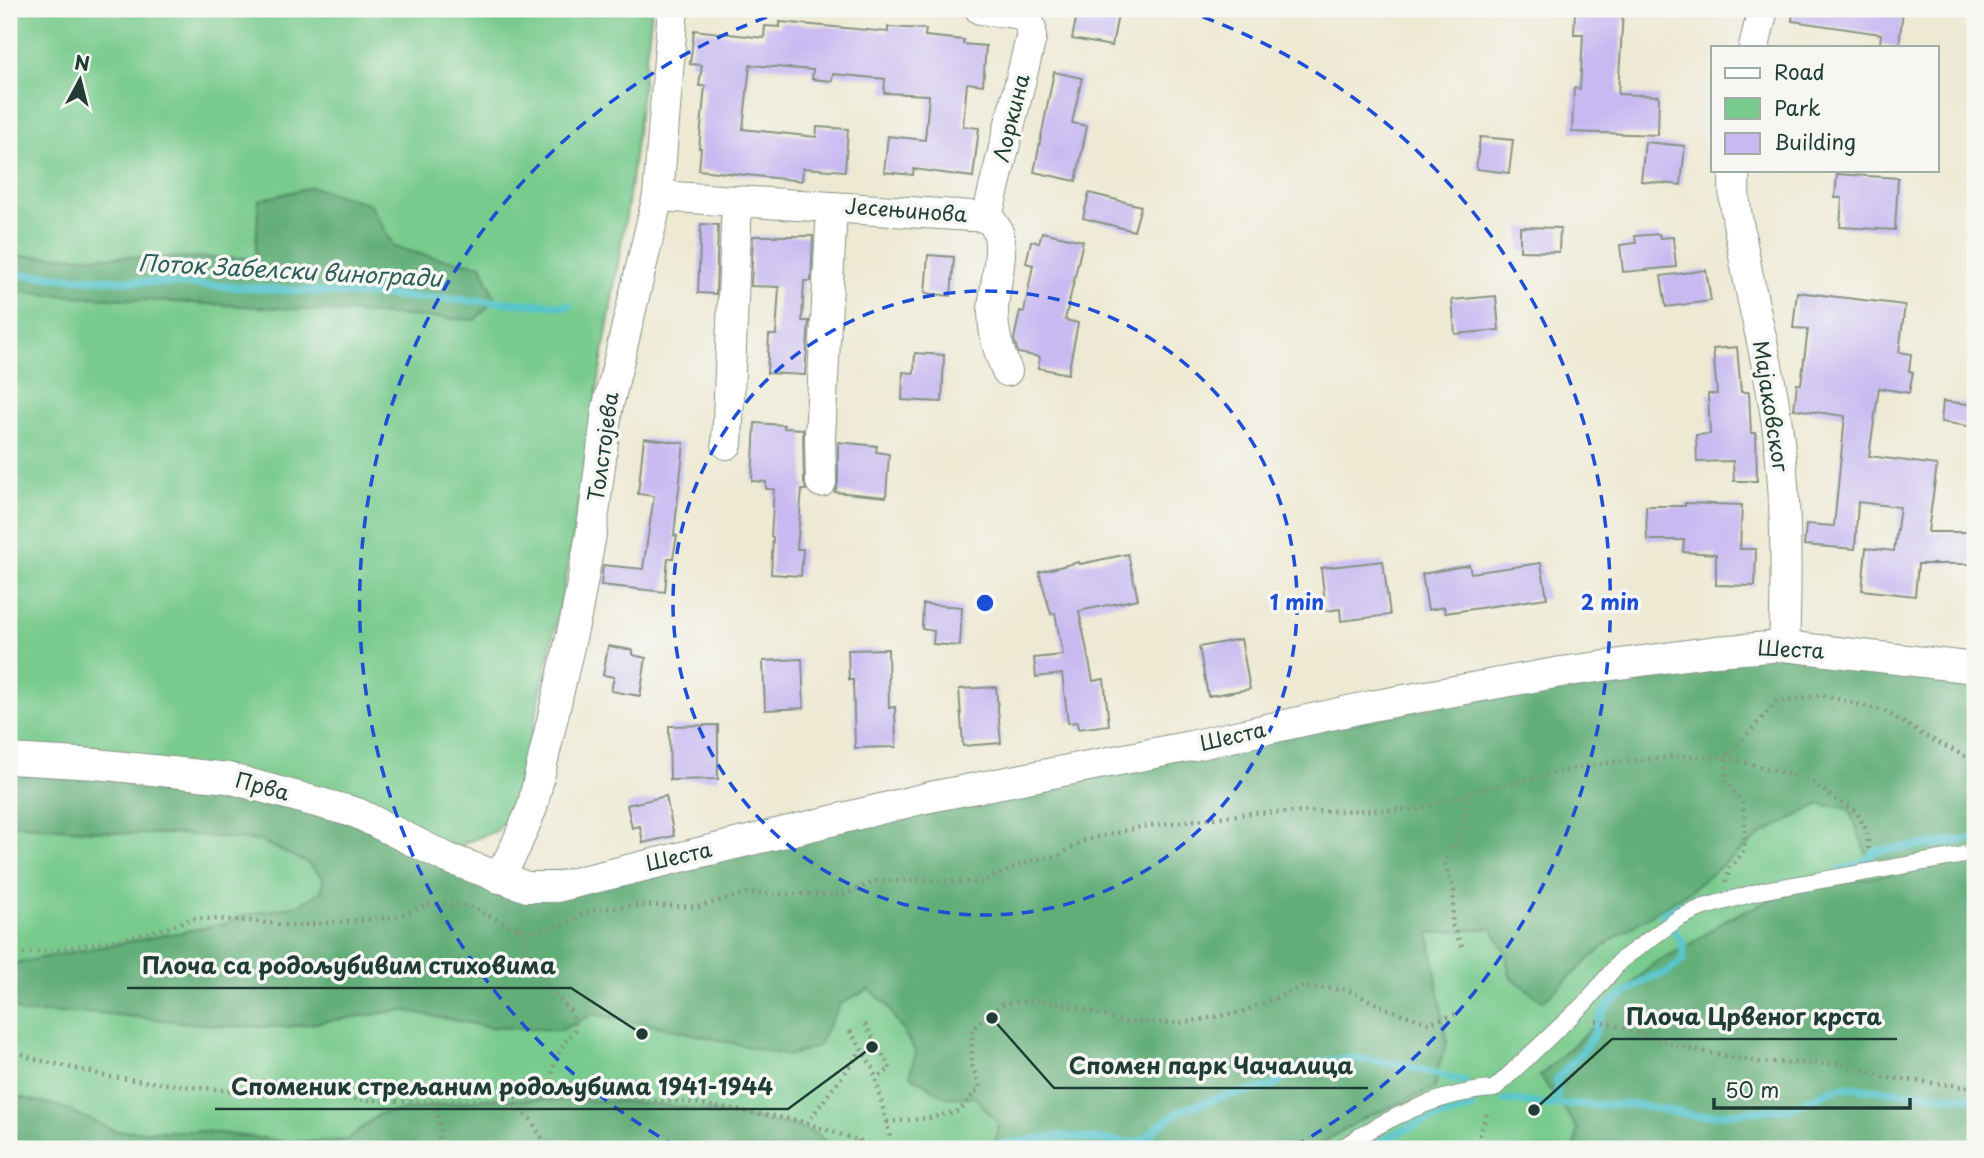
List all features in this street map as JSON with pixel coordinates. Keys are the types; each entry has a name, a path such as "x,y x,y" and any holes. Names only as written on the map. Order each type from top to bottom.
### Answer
{"street":[{"name":"Толстојева","path":"499,878 532,808 576,616 592,529 607,410 658,196 673,9"},
{"name":"Лоркина","path":"980,9 1031,14 1031,38 987,217"},
{"path":"1754,46 1763,9"},
{"name":"Мајаковског","path":"1735,172 1732,190 1776,412 1786,582 1784,646"},
{"name":"Јесењинова","path":"658,196 987,217 997,228 1001,239 993,329 998,352 1007,371"},
{"path":"727,444 737,201"},
{"name":"Јесењинова","path":"821,482 820,437 832,207"},
{"name":"Шеста","path":"499,878 527,887 557,887 930,797 1191,746 1371,706 1561,672 1716,651 1784,646 1975,668"},
{"name":"Прва","path":"9,759 96,764 228,778 357,813 447,858 499,878"}],"lane":[{"path":"1340,1149 1370,1129 1428,1104 1493,1084 1586,1002 1621,960 1679,918 1700,908 1765,890 1975,853"}],"path":[{"path":"1726,891 1726,878 1730,868 1742,854 1746,843 1742,802 1726,782 1726,757 1777,702 1822,695 1884,711 1925,736 1975,761"},
{"path":"9,956 126,938 193,918 292,926 395,917 430,904 467,905 531,932 560,926 591,910 642,905 697,907 747,893 843,895 877,881 979,883 1030,861 1060,855 1082,841 1140,827 1252,813 1418,809 1492,787 1597,764 1679,756 1726,757 1811,781 1856,811 1867,832 1869,855"},
{"path":"1462,946 1452,925 1454,891 1444,862 1456,842 1468,808 1466,795"},
{"path":"518,928 531,952 538,975 571,1012 576,1029 562,1044 551,1076 551,1098"},
{"path":"887,1122 929,1118 959,1111 980,1087 972,1065 972,1029 1002,1004 1038,1000 1077,1007 1124,1022 1178,1023 1242,1012 1302,987 1348,990 1385,1008 1428,1023 1459,1013"},
{"path":"1603,1023 1689,1049 1759,1062 1847,1064 1884,1077 1975,1088"},
{"path":"865,1024 891,1069 876,1077"},
{"path":"850,1031 873,1068 893,1149"},
{"path":"9,1049 34,1059 125,1078 312,1098 435,1102 583,1097 686,1102 806,1123 885,1149"},
{"path":"806,1123 861,1051"},
{"path":"1475,1149 1493,1084"},
{"path":"508,1100 531,1120 549,1149"},
{"path":"435,1102 440,1129 438,1149"},
{"path":"858,1149 859,1140"}],"green space":[{"path":"9,9 652,9 629,197 566,577 515,810 496,831 464,843 457,861 527,887 1928,664 1975,1149 9,1149"},
{"path":"312,187 370,204 394,247 481,265 495,299 475,320 9,292 9,275 15,256 255,258 259,200"},
{"path":"1716,651 1975,668 1975,848 1871,866 1849,809 1820,804 1762,834 1691,890 1611,940 1543,1001 1510,977 1505,951 1492,928 1429,933 1447,1043 1438,1068 1435,1088 1364,1118 1312,1149 979,1149 995,1144 998,1123 975,1097 946,1097 910,1075 916,1052 886,1004 869,989 840,1004 818,1046 788,1056 593,1014 561,1030 488,1027 403,1010 287,1027 221,1026 99,1013 22,1013 9,1004 9,964 225,924 245,915 298,905 322,891 323,877 306,862 260,841 9,824 9,759 228,778 527,887"},
{"path":"1975,859 1975,1149 1575,1149 1577,1128 1540,1076 1596,1024 1654,963 1688,946 1728,918 1791,892"},
{"path":"18,1097 58,1106 116,1131 202,1131 290,1142 347,1140 379,1114 483,1099 617,1101 684,1107 796,1126 815,1133 830,1145 828,1149 9,1149 9,1100"}],"building":[{"path":"1078,9 1119,9 1112,46 1072,39"},
{"path":"1793,9 1903,9 1899,46 1880,44 1881,34 1792,21"},
{"path":"1575,10 1623,12 1618,94 1659,96 1658,135 1572,132 1574,88 1580,89 1583,34 1574,34"},
{"path":"780,22 888,32 888,27 926,29 925,36 964,40 963,44 986,46 983,85 967,83 963,126 979,128 973,177 914,169 913,175 884,172 888,136 925,140 929,95 884,93 885,79 833,74 832,81 812,79 813,70 750,65 743,129 816,137 817,127 848,129 845,171 803,168 802,181 699,170 705,86 699,86 702,65 690,64 694,30 764,38 765,26 780,27"},
{"path":"1054,72 1082,78 1072,123 1087,126 1076,181 1034,172"},
{"path":"1480,137 1513,140 1509,173 1476,169"},
{"path":"1645,142 1685,146 1681,185 1641,181"},
{"path":"1837,174 1898,178 1895,230 1840,227 1842,198 1835,198"},
{"path":"1089,193 1141,206 1134,231 1083,218"},
{"path":"701,224 718,225 716,294 698,293"},
{"path":"1520,227 1560,228 1559,252 1520,251"},
{"path":"1042,232 1083,241 1065,320 1078,323 1068,374 1038,368 1040,357 1018,353 1014,339 1020,311 1024,312 1033,265 1026,263 1031,241 1039,243"},
{"path":"1659,234 1660,238 1673,237 1676,267 1623,272 1620,245 1636,243 1635,236"},
{"path":"753,236 813,236 811,281 804,281 802,321 809,321 805,375 767,373 769,335 776,335 779,287 751,286"},
{"path":"928,255 954,257 951,296 925,293"},
{"path":"1706,270 1711,301 1666,307 1661,276"},
{"path":"1797,292 1905,305 1899,352 1911,354 1909,371 1913,372 1909,393 1879,388 1869,456 1937,465 1928,532 1975,532 1975,564 1918,564 1915,596 1862,590 1866,548 1894,551 1900,507 1858,502 1855,549 1804,545 1806,524 1834,526 1845,416 1794,409 1797,384 1801,384 1808,329 1793,328"},
{"path":"1496,296 1499,330 1455,334 1452,300"},
{"path":"1737,347 1741,392 1749,392 1751,433 1756,433 1757,481 1734,481 1733,461 1697,462 1696,435 1710,434 1708,394 1717,394 1713,349"},
{"path":"915,353 944,355 942,402 902,400 903,372 914,373"},
{"path":"1943,401 1975,405 1975,427 1941,422"},
{"path":"755,423 803,429 806,490 802,490 797,549 803,549 801,576 771,574 774,489 766,489 766,482 752,481"},
{"path":"644,438 684,443 674,535 677,536 673,558 668,558 665,592 601,585 603,565 643,569 654,496 638,494"},
{"path":"838,442 877,446 876,452 889,454 886,497 835,492 838,482"},
{"path":"1685,503 1742,505 1740,549 1756,549 1755,586 1716,585 1716,554 1683,552 1684,540 1647,540 1646,506 1685,506"},
{"path":"1128,554 1138,599 1079,611 1093,681 1104,679 1109,725 1078,729 1077,722 1068,723 1062,674 1036,677 1034,658 1063,655 1055,613 1051,614 1039,572"},
{"path":"1383,561 1390,615 1341,621 1340,609 1326,611 1321,568"},
{"path":"1541,563 1547,598 1445,613 1444,607 1428,610 1422,574 1469,565 1471,573"},
{"path":"923,604 962,607 960,646 933,644 934,631 922,629"},
{"path":"1241,639 1250,689 1208,696 1199,647"},
{"path":"608,646 633,650 633,655 646,658 640,696 611,691 614,677 603,675"},
{"path":"888,649 889,708 895,707 896,747 855,748 853,680 849,680 848,650"},
{"path":"802,659 804,708 765,710 763,661"},
{"path":"996,687 1001,743 963,746 959,689"},
{"path":"718,725 718,779 670,780 669,726"},
{"path":"666,796 674,836 643,843 640,826 632,828 627,805"}],"waterway":[{"name":"Поток Забелски виногради","path":"9,274 569,306"},
{"path":"1841,870 1861,864 1876,851 1975,839"},
{"path":"1666,918 1663,914 1682,903 1732,892"},
{"path":"1557,1104 1557,1079 1584,1050 1602,1013 1613,1001 1649,978 1668,972 1683,960 1683,944 1673,928"},
{"path":"995,1149 1004,1144 1061,1136 1130,1143 1145,1140 1158,1126 1181,1110 1224,1096 1270,1087 1300,1068 1352,1058 1404,1065 1465,1082"},
{"path":"1505,1100 1542,1104 1639,1105 1696,1116 1792,1108 1843,1087 1975,1098"},
{"path":"1362,1149 1419,1123 1472,1108"}],"place":[{"name":"Спомен парк Чачалица","path":"992,1018"},
{"name":"Плоча са родољубивим стиховима","path":"642,1034"},
{"name":"Споменик стрељаним родољубима 1941-1944","path":"872,1047"},
{"name":"Плоча Црвеног крста","path":"1534,1110"}]}
